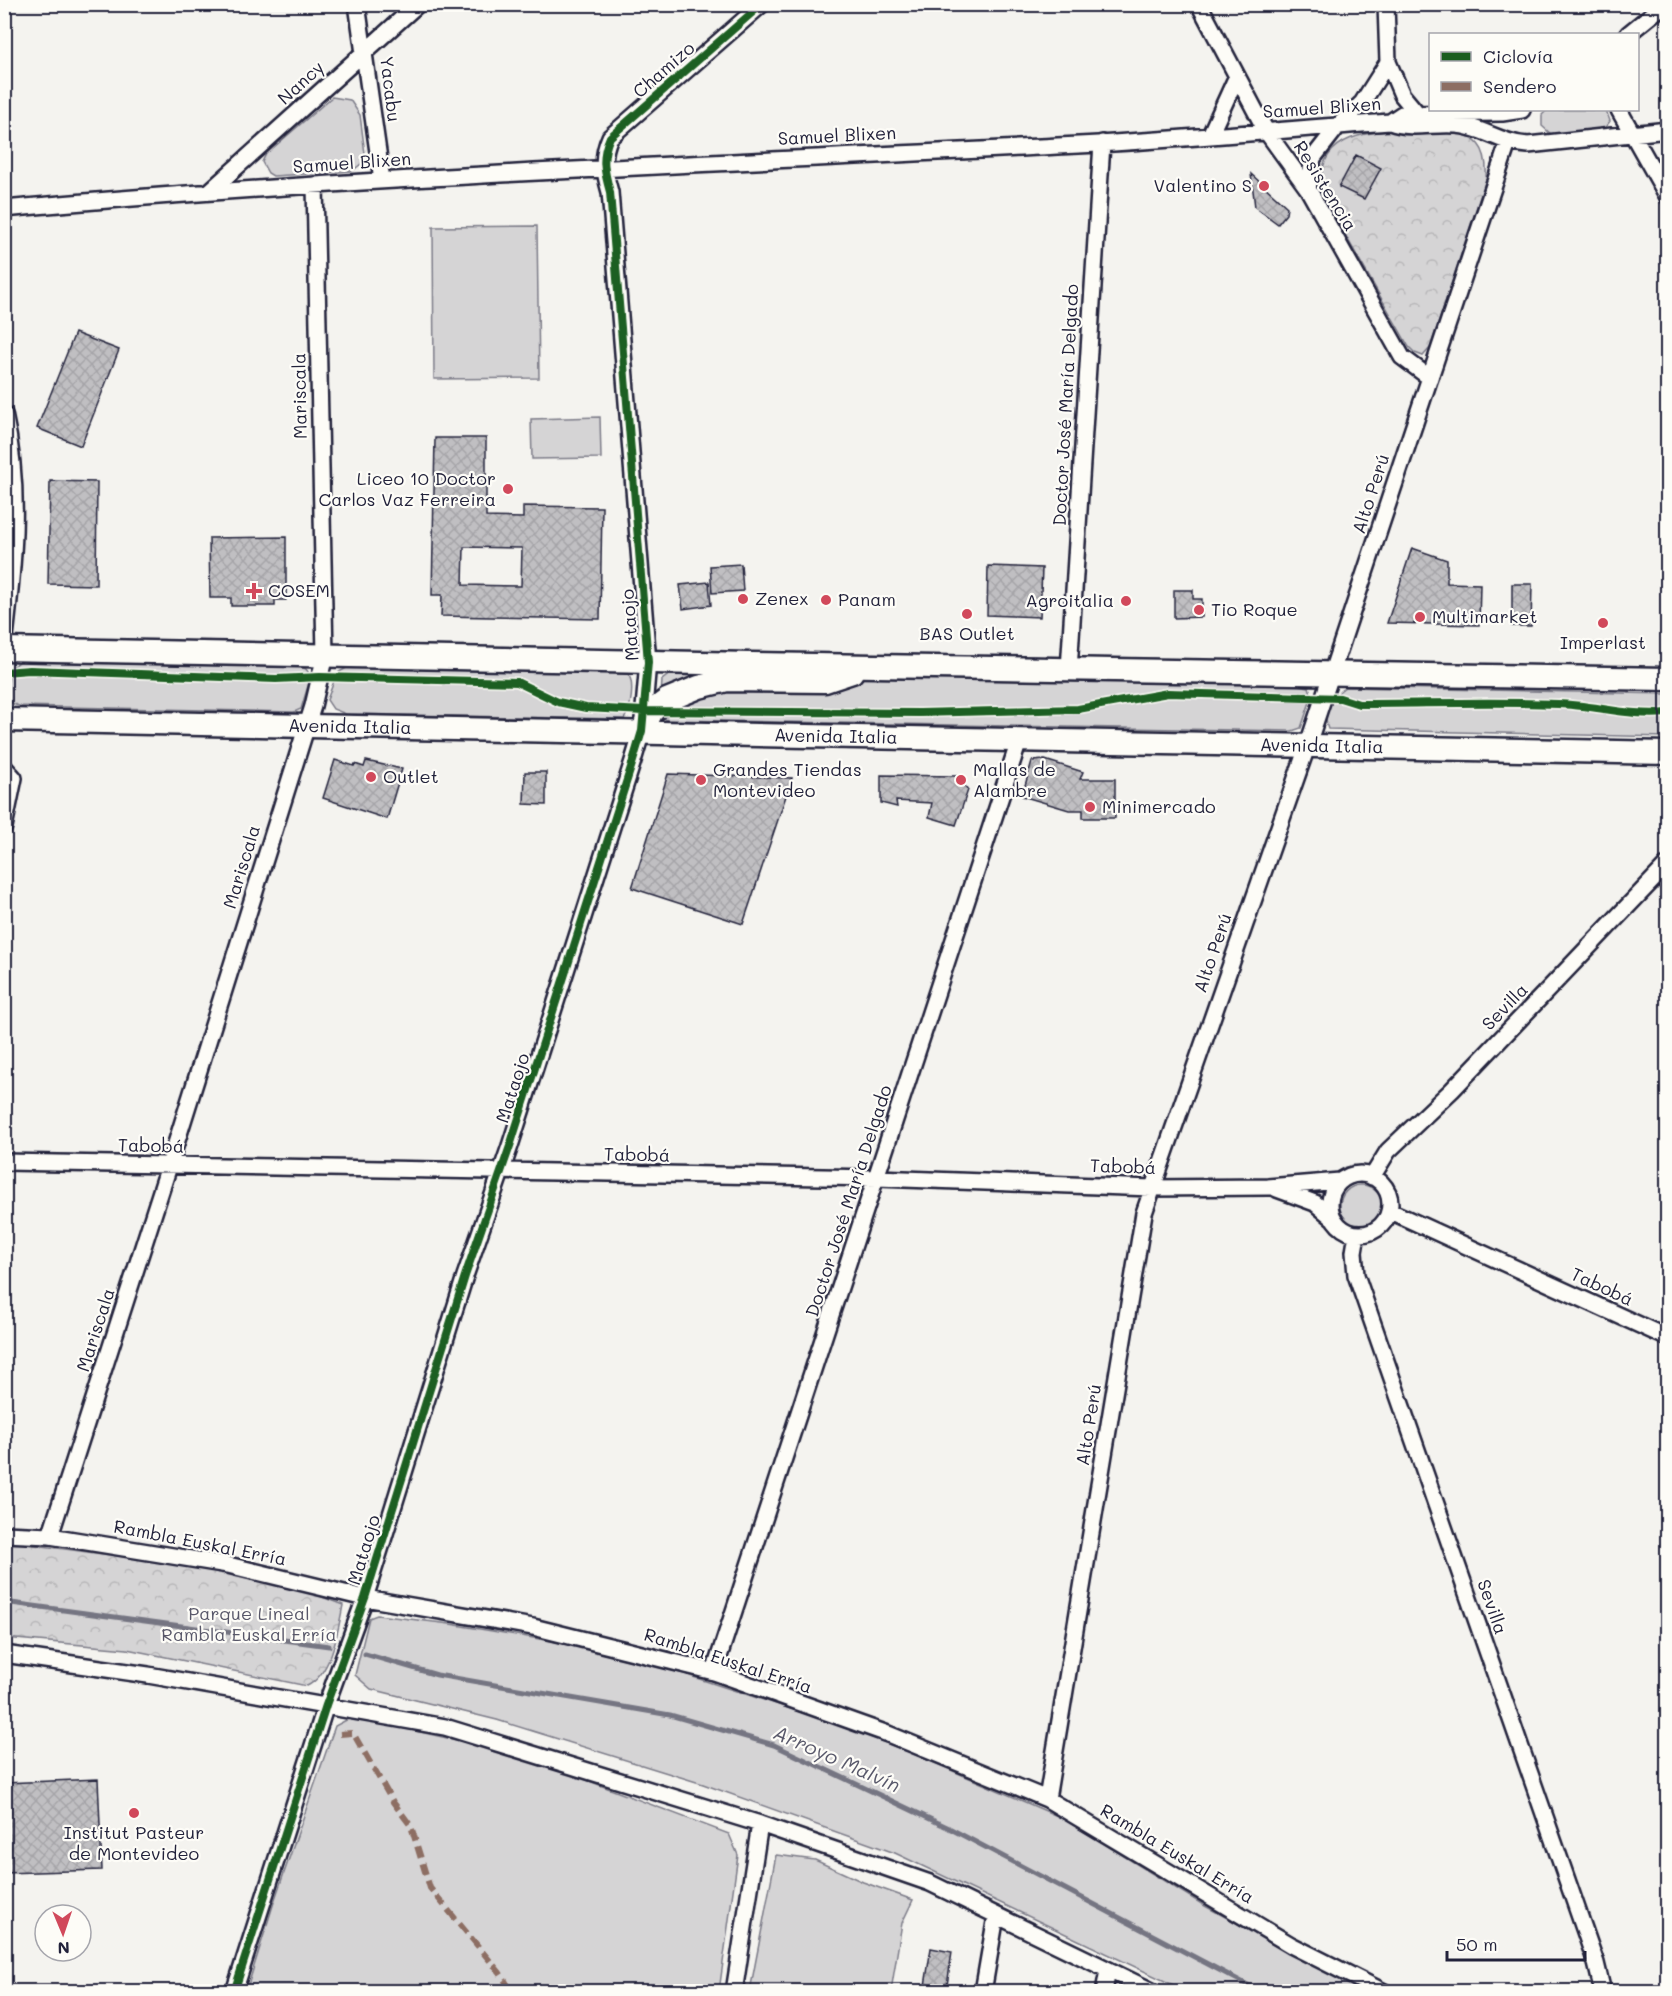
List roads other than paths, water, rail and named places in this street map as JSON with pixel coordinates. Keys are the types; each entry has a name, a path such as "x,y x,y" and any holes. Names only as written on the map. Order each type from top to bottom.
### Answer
{"main road":[{"path":"4,647 648,662 1668,679"},
{"path":"642,731 651,711 667,700 699,687 727,680 825,681 871,666"},
{"name":"Avenida Italia","path":"4,720 1668,753"}],"street":[{"name":"Yacabu","path":"357,4 382,180"},
{"name":"Nancy","path":"210,191 418,4"},
{"name":"Chamizo","path":"603,167 603,152 610,137 762,4"},
{"name":"Resistencia","path":"1198,4 1266,130 1308,189 1402,357 1430,378"},
{"path":"1386,4 1388,62 1402,95 1417,113"},
{"path":"1629,33 1665,4"},
{"path":"1308,189 1313,158 1338,126 1362,103 1388,62"},
{"path":"1210,135 1237,76"},
{"path":"1390,122 1402,114 1515,111"},
{"path":"1620,111 1668,197"},
{"name":"Samuel Blixen","path":"4,209 210,191 382,180 1102,143 1390,122 1403,127 1455,124 1470,127 1508,143 1528,145 1634,136 1668,130"},
{"name":"Doctor José María Delgado","path":"1069,670 1102,143"},
{"name":"Alto Perú","path":"1047,1799 1144,1213 1332,674 1508,143"},
{"name":"Mataojo","path":"234,1992 326,1705 365,1598 465,1276 501,1173 642,731 648,662 610,192 603,167"},
{"name":"Mariscala","path":"50,1536 307,725 325,655 315,185"},
{"path":"4,414 12,463 15,544 4,647"},
{"name":"Doctor José María Delgado","path":"714,1672 1018,741"},
{"path":"4,767 14,778 4,826"},
{"name":"Sevilla","path":"1372,1176 1388,1151 1452,1090 1668,864"},
{"name":"Tabobá","path":"4,1162 501,1173 877,1178 1152,1188 1268,1186 1340,1181 1355,1175 1372,1176"},
{"path":"1357,1234 1374,1231 1381,1226 1390,1211 1389,1194 1385,1187 1372,1176"},
{"path":"1333,1218 1330,1198 1340,1181"},
{"name":"Tabobá","path":"1268,1186 1315,1203 1339,1226 1357,1234"},
{"name":"Tabobá","path":"1390,1211 1668,1338"},
{"name":"Sevilla","path":"1357,1234 1354,1252 1356,1275 1592,1952 1603,1992"},
{"name":"Rambla Euskal Erría","path":"4,1534 50,1536 228,1565 365,1598 533,1627 714,1672 888,1734 1047,1799 1291,1945 1384,1992"},
{"path":"4,1654 148,1675 445,1727 760,1824 930,1883 1154,1992"},
{"path":"734,1992 760,1824"},
{"path":"983,1992 996,1916"},
{"path":"1104,1992 1108,1970"}],"waterway":[{"name":"Arroyo Malvín","path":"4,1602 329,1646"},
{"name":"Arroyo Malvín","path":"365,1654 437,1675 670,1715 774,1745 947,1827 1261,1992"}],"place":[{"name":"Valentino S","path":"1264,186"},
{"name":"Liceo 10 Doctor Carlos Vaz Ferreira","path":"508,489"},
{"name":"COSEM","path":"254,591"},
{"name":"Zenex","path":"743,599"},
{"name":"Panam","path":"826,600"},
{"name":"Agroitalia","path":"1126,601"},
{"name":"Tio Roque","path":"1199,610"},
{"name":"BAS Outlet","path":"967,614"},
{"name":"Multimarket","path":"1420,617"},
{"name":"Imperlast","path":"1603,623"},
{"name":"Outlet","path":"371,777"},
{"name":"Grandes Tiendas Montevideo","path":"701,780"},
{"name":"Mallas de Alambre","path":"961,780"},
{"name":"Minimercado","path":"1090,807"},
{"name":"Institut Pasteur de Montevideo","path":"134,1813"}],"park label":[{"name":"Parque Lineal Rambla Euskal Erría","path":"249,1624"}]}
